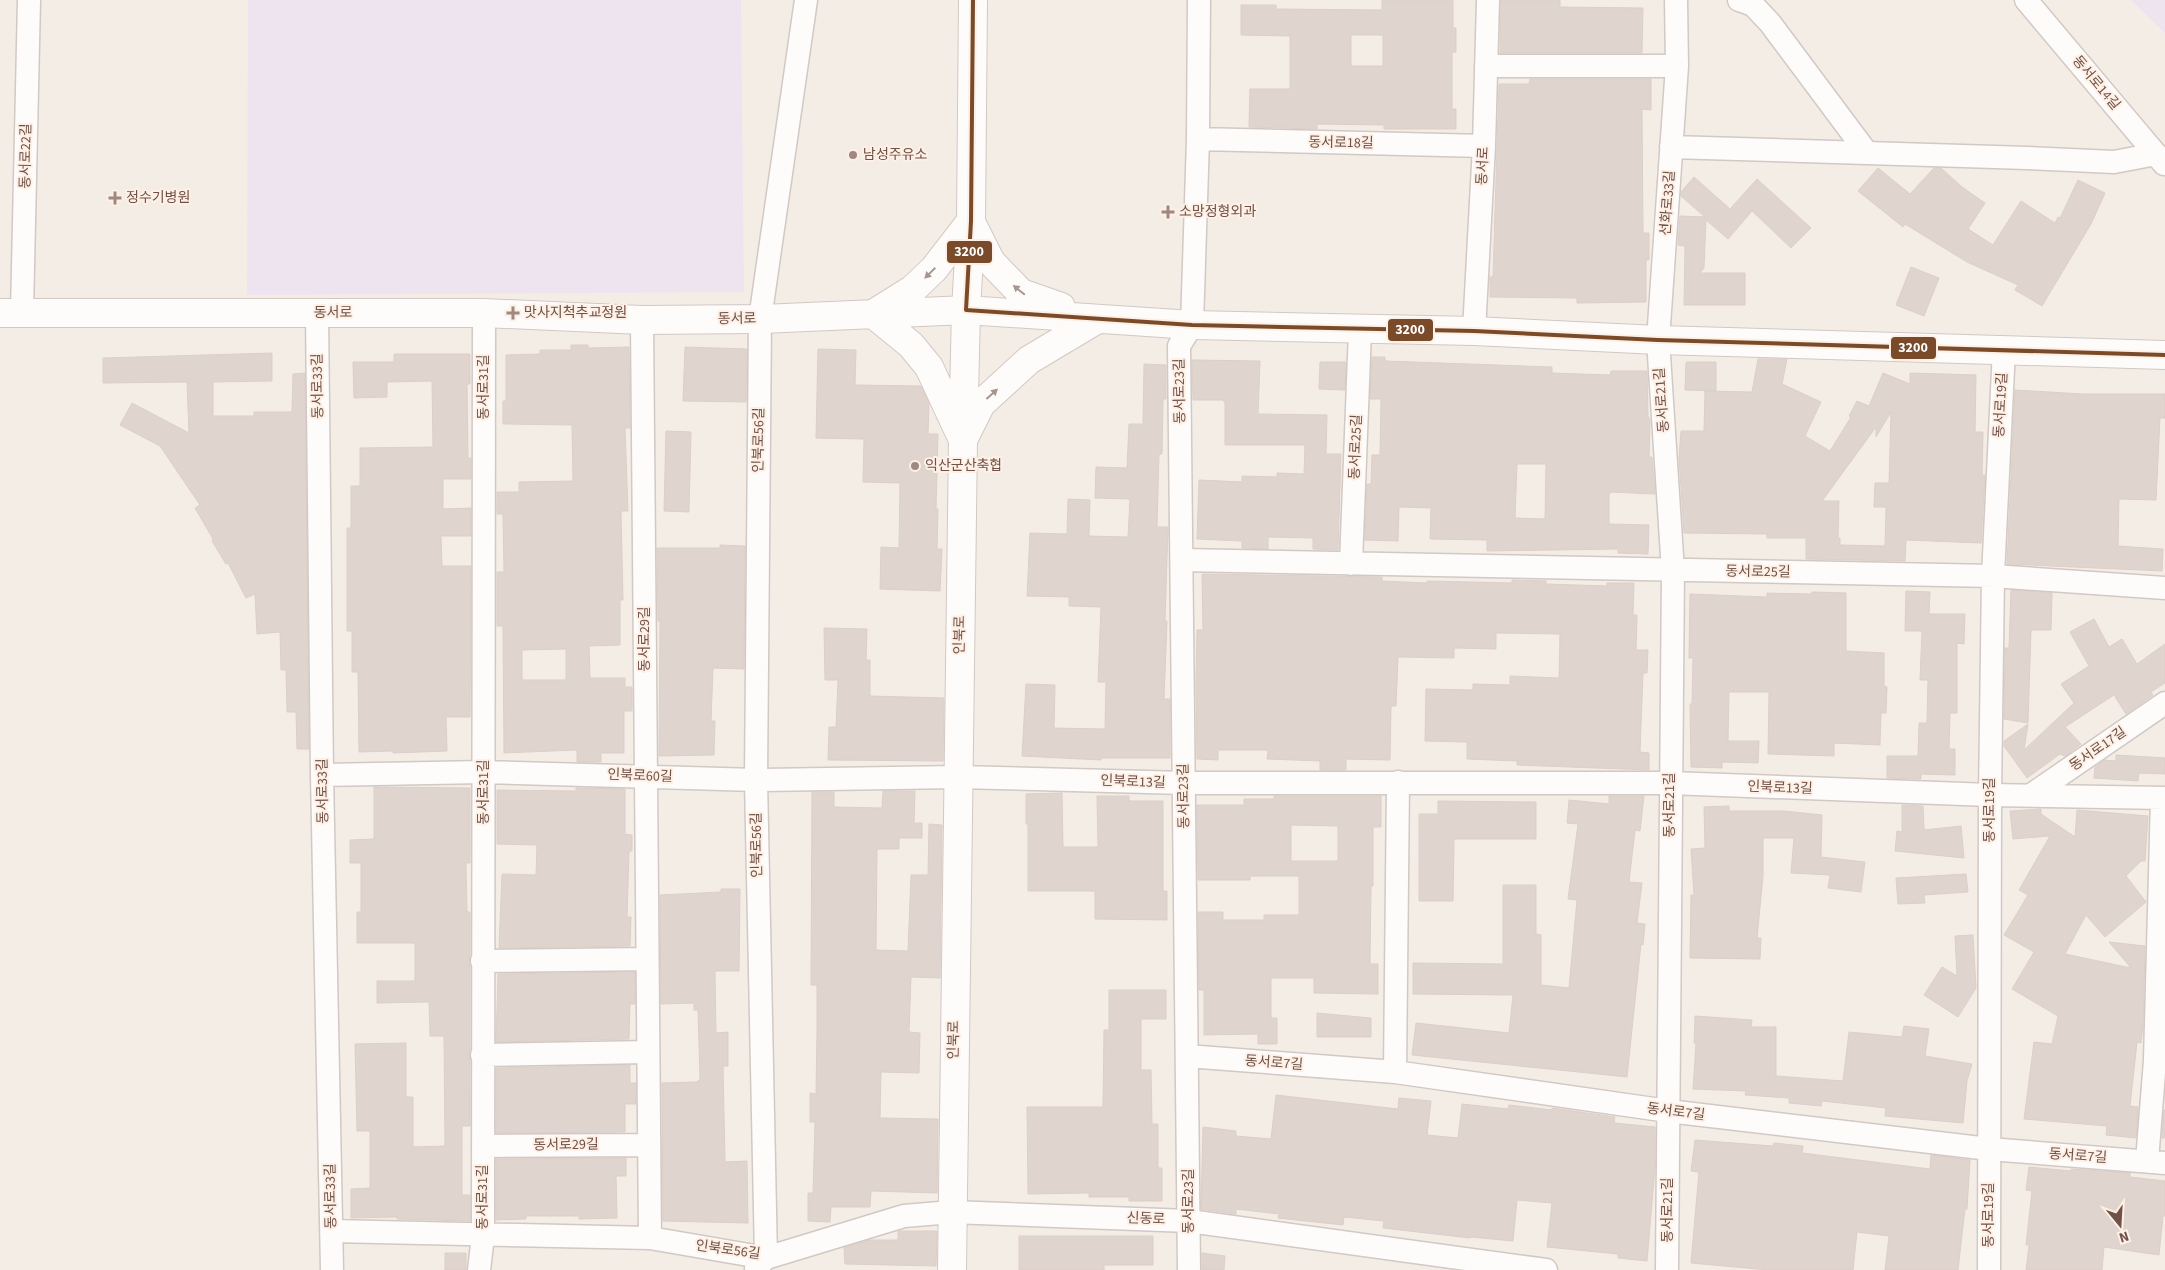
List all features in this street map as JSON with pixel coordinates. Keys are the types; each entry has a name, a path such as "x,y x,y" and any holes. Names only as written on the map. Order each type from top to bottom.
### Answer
{"street":[{"name":"동서로22길","path":"11,313 29,0"},
{"name":"인북로56길","path":"332,1230 483,1236 650,1238 760,1264 756,780 760,319 806,0"},
{"name":"인북로","path":"952,1270 963,440 966,310 971,221 973,0"},
{"path":"1192,325 1198,139 1199,0"},
{"name":"동서로","path":"1474,332 1484,146 1488,0"},
{"name":"선화로33길","path":"1658,340 1677,66 1676,0"},
{"path":"1739,0 1753,5 1770,23 1867,153"},
{"name":"동서로14길","path":"2026,0 2160,160"},
{"path":"1486,66 1677,66"},
{"name":"동서로18길","path":"1198,139 1484,146"},
{"path":"1672,147 2114,162 2160,160"},
{"path":"963,440 929,367 911,345 873,314 913,289 934,269 971,221 991,262 1021,293 1096,320"},
{"name":"동서로","path":"11,313 484,313 642,320 760,319 966,310 1192,325 1474,332 1658,340 2165,355"},
{"name":"동서로33길","path":"317,313 322,775 332,1270"},
{"name":"동서로31길","path":"479,1270 483,1236 484,313"},
{"name":"동서로29길","path":"642,320 650,1238"},
{"path":"963,440 981,404 1029,360 1096,320"},
{"name":"동서로23길","path":"1189,1270 1179,346 1192,325"},
{"name":"동서로25길","path":"1351,564 1360,330"},
{"name":"동서로21길","path":"1658,340 1673,571 1667,1270"},
{"name":"동서로19길","path":"1989,1270 1992,576 2004,349"},
{"name":"동서로25길","path":"1182,560 1992,576 2165,588"},
{"name":"동서로17길","path":"2031,795 2165,703"},
{"name":"인북로60길","path":"322,775 484,772 756,780 958,777"},
{"name":"인북로13길","path":"958,777 1184,783 1670,784 1990,795 2164,798 2160,1060 2156,1162"},
{"path":"1395,1072 1398,782"},
{"path":"482,961 647,958"},
{"path":"482,1055 648,1052"},
{"name":"동서로7길","path":"1187,1056 1395,1072 1668,1111 1989,1149 2156,1162"},
{"name":"동서로29길","path":"483,1146 649,1144"},
{"name":"신동로","path":"760,1264 904,1216 952,1212 1189,1221 1546,1270"}],"shaded area":[{"path":"248,0 741,0 744,292 247,295"},
{"path":"2131,0 2165,0 2165,33"}],"building":[{"path":"1382,0 1453,0 1453,28 1456,28 1456,52 1452,52 1452,109 1456,109 1456,129 1384,129 1384,125 1317,124 1317,129 1249,127 1250,89 1290,89 1290,36 1241,35 1241,5 1276,5 1276,9 1382,10","holes":["1351,35 1383,35 1383,66 1351,66"]},
{"path":"1501,0 1560,0 1560,7 1643,8 1642,53 1500,53"},
{"path":"1530,79 1651,79 1651,110 1642,109 1643,233 1649,233 1649,260 1646,260 1646,302 1577,303 1577,298 1490,297 1490,277 1493,277 1499,84 1529,84"},
{"path":"1878,168 1910,194 1934,168 1941,168 1962,187 1985,203 1968,229 1993,245 2021,201 2055,223 2058,217 2060,218 2078,180 2105,193 2091,224 2042,306 2015,290 2018,285 1967,262 1905,224 1903,227 1858,191"},
{"path":"1694,177 1730,209 1757,179 1811,228 1791,248 1752,211 1728,239 1706,220 1704,268 1700,273 1745,273 1745,305 1684,305 1685,246 1678,245 1680,216 1705,217 1681,196 1681,192"},
{"path":"1911,267 1939,278 1924,316 1896,305"},
{"path":"571,345 588,345 588,348 629,347 630,428 625,428 628,511 621,511 623,600 620,600 620,645 589,646 590,678 625,678 625,687 632,687 632,711 624,711 624,753 601,753 601,762 577,762 577,750 504,753 503,626 497,626 497,572 504,572 503,514 497,514 497,492 519,492 519,482 573,481 572,425 503,424 503,401 506,401 506,355 540,354 540,350 571,350","holes":["566,649 566,680 522,680 522,650"]},
{"path":"685,347 747,349 746,402 683,401"},
{"path":"818,349 856,350 855,385 921,386 929,403 928,434 938,434 936,509 938,509 937,549 942,549 940,591 880,589 881,547 899,548 900,483 863,482 864,439 816,438"},
{"path":"272,353 272,381 213,382 213,416 254,416 254,412 292,412 293,374 305,373 309,749 297,749 296,712 287,712 286,670 281,670 280,632 257,634 255,594 246,598 228,563 226,564 212,541 213,539 195,508 200,505 160,446 120,425 132,403 189,433 187,382 103,383 103,358"},
{"path":"394,354 470,354 470,384 467,384 468,458 471,458 471,479 443,479 443,509 471,508 471,536 441,536 442,566 471,566 470,717 446,717 447,751 359,752 358,672 352,672 352,631 347,631 347,528 351,528 351,486 360,486 360,448 433,447 432,381 387,382 387,397 354,398 353,362 394,362"},
{"path":"1372,357 1385,357 1385,361 1552,367 1552,373 1610,375 1611,371 1647,371 1648,416 1650,421 1649,457 1652,457 1655,494 1611,492 1609,495 1609,524 1649,525 1648,554 1618,553 1618,549 1487,551 1487,540 1430,539 1431,508 1399,507 1398,541 1365,540 1367,484 1371,484 1372,455 1380,455 1381,399 1370,399","holes":["1517,464 1546,464 1545,519 1515,518"]},
{"path":"1758,359 1787,359 1782,384 1821,402 1805,436 1830,451 1851,417 1849,416 1857,401 1869,406 1883,373 1910,384 1910,373 1976,375 1975,432 1983,432 1982,475 1985,475 1981,543 1906,540 1905,561 1806,559 1806,538 1767,538 1767,534 1684,533 1679,458 1681,431 1704,431 1705,391 1752,392","holes":["1891,412 1889,483 1875,483 1874,507 1886,507 1885,546 1840,545 1840,538 1838,538 1839,501 1822,501 1876,427 1876,437"]},
{"path":"1192,360 1260,361 1258,414 1327,415 1326,454 1341,454 1338,550 1313,549 1313,538 1268,537 1268,549 1242,548 1242,541 1197,539 1199,480 1242,482 1242,476 1277,477 1277,473 1304,474 1305,445 1225,445 1225,403 1223,400 1193,400"},
{"path":"1320,362 1346,362 1345,390 1319,389"},
{"path":"1686,362 1716,362 1716,391 1685,390"},
{"path":"1144,364 1166,365 1166,399 1163,399 1162,454 1159,454 1157,527 1168,527 1164,699 1170,699 1170,758 1101,758 1101,760 1022,756 1026,684 1055,685 1054,728 1105,729 1106,682 1098,682 1101,607 1069,606 1069,597 1027,596 1030,533 1067,534 1068,499 1090,500 1089,536 1128,537 1130,499 1095,498 1096,467 1127,468 1129,424 1143,424"},
{"path":"2015,390 2083,394 2165,394 2165,418 2160,418 2156,500 2119,499 2118,546 2163,549 2162,571 2007,564"},
{"path":"666,431 691,432 689,512 664,511"},
{"path":"720,545 745,546 744,669 713,668 711,721 715,721 714,755 659,756 660,621 658,621 657,548 720,548"},
{"path":"1202,574 1382,577 1382,581 1427,583 1427,581 1512,583 1512,580 1546,581 1546,584 1607,586 1607,583 1634,583 1633,615 1637,615 1636,650 1648,650 1647,673 1643,673 1640,752 1649,753 1649,770 1517,765 1517,761 1467,759 1467,742 1425,741 1426,689 1473,690 1473,684 1510,685 1510,676 1559,678 1560,634 1496,633 1496,649 1454,648 1454,658 1398,657 1396,706 1391,706 1390,760 1346,759 1346,770 1320,770 1320,761 1267,759 1268,750 1218,750 1218,760 1197,759 1197,630 1203,630"},
{"path":"2011,590 2052,593 2051,630 2031,630 2028,723 2004,719 2005,648 2009,648"},
{"path":"1906,591 1930,592 1929,614 1965,614 1964,644 1957,643 1957,713 1950,713 1949,749 1955,749 1955,775 1921,774 1921,779 1887,778 1887,756 1918,756 1919,723 1927,723 1928,680 1920,680 1922,631 1905,631"},
{"path":"1812,592 1846,593 1846,651 1884,653 1884,686 1887,687 1886,713 1881,713 1880,745 1834,743 1834,756 1768,754 1769,692 1729,692 1728,741 1759,741 1758,763 1722,762 1722,768 1691,767 1690,704 1692,704 1693,658 1689,658 1690,594 1767,597 1767,593 1811,594"},
{"path":"2094,619 2109,647 2122,639 2137,664 2165,644 2165,683 2151,692 2153,695 2126,714 2114,695 2065,727 2081,744 2065,756 2060,754 2027,778 2004,746 2004,741 2028,724 2024,750 2074,703 2061,684 2089,666 2070,632"},
{"path":"824,628 867,629 866,660 870,660 870,696 944,698 943,761 828,760 829,727 836,727 838,680 825,680"},
{"path":"2116,755 2165,758 2165,774 2139,773 2138,781 2094,778 2095,767 2105,760 2116,761"},
{"path":"374,787 470,788 470,863 466,863 467,912 470,912 470,1126 462,1126 462,1195 470,1195 470,1221 397,1219 397,1217 351,1218 351,1189 370,1188 370,1131 357,1131 355,1044 406,1043 406,1097 413,1097 413,1147 445,1146 444,1036 430,1036 429,1002 377,1003 377,981 415,981 415,943 357,943 357,912 361,912 361,863 350,863 350,840 374,839"},
{"path":"576,788 625,789 625,834 632,835 632,851 629,851 627,917 631,917 630,946 499,948 502,874 536,875 537,845 497,844 497,790 576,791"},
{"path":"883,791 915,791 914,823 922,823 922,838 899,838 899,849 877,849 876,950 908,951 911,875 928,875 929,824 942,825 940,978 911,977 909,1032 920,1033 919,1073 881,1072 880,1118 938,1119 937,1193 871,1191 870,1207 831,1207 830,1222 808,1221 808,1193 813,1193 815,1122 810,1122 810,1093 816,1094 817,1033 817,985 811,985 812,792 834,792 834,807 882,808"},
{"path":"1062,793 1063,847 1098,847 1097,796 1129,796 1129,801 1163,801 1163,891 1167,891 1167,920 1095,919 1095,891 1028,891 1026,794"},
{"path":"1274,796 1381,796 1381,827 1373,827 1373,886 1371,886 1370,964 1378,964 1378,994 1314,993 1314,978 1271,978 1271,1018 1277,1018 1277,1044 1258,1044 1258,1034 1204,1035 1204,990 1199,990 1198,912 1223,912 1223,920 1264,920 1264,915 1299,915 1299,876 1250,876 1250,880 1198,880 1197,805 1244,805 1244,799 1274,799","holes":["1291,825 1338,826 1338,861 1291,861"]},
{"path":"1609,796 1644,796 1640,831 1635,830 1629,882 1642,883 1637,923 1645,924 1643,945 1641,944 1627,1077 1412,1055 1416,1023 1509,1033 1513,995 1413,994 1413,963 1503,964 1503,885 1536,885 1536,934 1541,935 1541,985 1569,988 1577,900 1568,899 1578,824 1567,823 1569,800 1609,804"},
{"path":"1438,801 1536,802 1536,839 1454,839 1453,901 1419,901 1419,814 1438,814"},
{"path":"1902,805 1923,806 1924,830 1961,826 1964,858 1895,851 1897,831 1902,832"},
{"path":"1729,806 1729,811 1784,811 1822,815 1821,857 1865,862 1861,892 1828,888 1830,875 1791,873 1794,838 1763,838 1763,876 1757,938 1761,938 1760,959 1690,958 1691,895 1694,895 1691,849 1705,848 1704,807"},
{"path":"2041,809 2041,814 2075,837 2077,810 2148,816 2145,861 2141,861 2126,876 2146,902 2105,937 2086,915 2065,954 2131,968 2109,942 2145,946 2143,1026 2141,1043 2137,1042 2130,1106 2138,1107 2136,1138 2106,1135 2107,1126 2024,1119 2034,1042 2052,1044 2058,1016 2012,989 2034,952 2004,935 2028,895 2019,890 2050,836 2013,839 2010,811"},
{"path":"1966,874 1968,892 1924,895 1925,903 1898,904 1896,878"},
{"path":"721,889 740,889 739,971 715,971 716,1033 728,1032 728,1066 723,1066 725,1162 747,1161 748,1223 663,1221 662,1083 697,1082 700,1079 698,1010 694,1010 694,1003 661,1004 660,895 721,892"},
{"path":"1973,935 1976,988 1958,1017 1924,995 1942,967 1957,976 1955,936"},
{"path":"635,972 635,1004 630,1004 629,1039 496,1042 498,974"},
{"path":"1109,990 1166,990 1166,1019 1141,1019 1141,1070 1151,1070 1152,1124 1158,1124 1158,1168 1162,1168 1162,1201 1129,1201 1129,1197 1089,1197 1089,1193 1028,1194 1027,1107 1103,1107 1104,1030 1109,1030"},
{"path":"1317,1013 1371,1018 1371,1037 1317,1037"},
{"path":"1695,1016 1752,1020 1751,1027 1776,1027 1776,1076 1843,1081 1849,1032 1902,1037 1904,1026 1929,1029 1925,1056 1972,1064 1967,1081 1963,1123 1885,1116 1886,1108 1822,1101 1821,1106 1789,1103 1789,1098 1745,1095 1746,1091 1693,1089 1696,1043 1694,1043"},
{"path":"630,1065 630,1083 636,1083 636,1104 625,1104 625,1132 496,1133 496,1068"},
{"path":"1276,1095 1398,1109 1399,1098 1431,1101 1427,1135 1458,1138 1462,1104 1508,1109 1509,1105 1552,1110 1552,1108 1615,1117 1614,1123 1655,1127 1655,1167 1647,1261 1618,1258 1618,1254 1547,1247 1552,1203 1517,1200 1513,1241 1383,1228 1384,1221 1344,1217 1343,1225 1278,1218 1279,1214 1236,1209 1236,1214 1201,1209 1203,1127 1236,1131 1236,1136 1271,1139"},
{"path":"2164,1110 2165,1138 2162,1138"},
{"path":"1695,1140 1773,1146 1774,1143 1803,1146 1802,1153 1930,1169 1931,1155 1970,1160 1967,1209 1965,1209 1958,1270 1885,1270 1889,1236 1857,1232 1853,1270 1768,1270 1691,1263 1699,1172 1691,1171"},
{"path":"626,1158 626,1176 616,1176 617,1218 579,1219 579,1216 526,1216 526,1219 496,1220 496,1159"},
{"path":"2029,1167 2071,1171 2071,1169 2130,1173 2130,1177 2165,1181 2165,1216 2163,1216 2159,1255 2104,1247 2102,1270 2026,1270 2029,1245 2026,1245 2032,1191 2026,1190"},
{"path":"898,1231 937,1231 936,1266 845,1264 844,1248 869,1240 898,1240"},
{"path":"1019,1236 1153,1236 1153,1265 1104,1265 1104,1270 1019,1270"},
{"path":"445,1253 466,1253 466,1270 445,1270"},
{"path":"1202,1253 1225,1256 1224,1270 1202,1270"}],"transit line":[{"name":"3200","path":"973,0 971,221 966,310 1192,325 1474,331 1658,340 2165,355"}],"place":[{"name":"남성주유소","path":"853,155"},
{"name":"정수기병원","path":"115,198"},
{"name":"소망정형외과","path":"1168,212"},
{"name":"맛사지척추교정원","path":"513,313"},
{"name":"익산군산축협","path":"915,466"}]}
